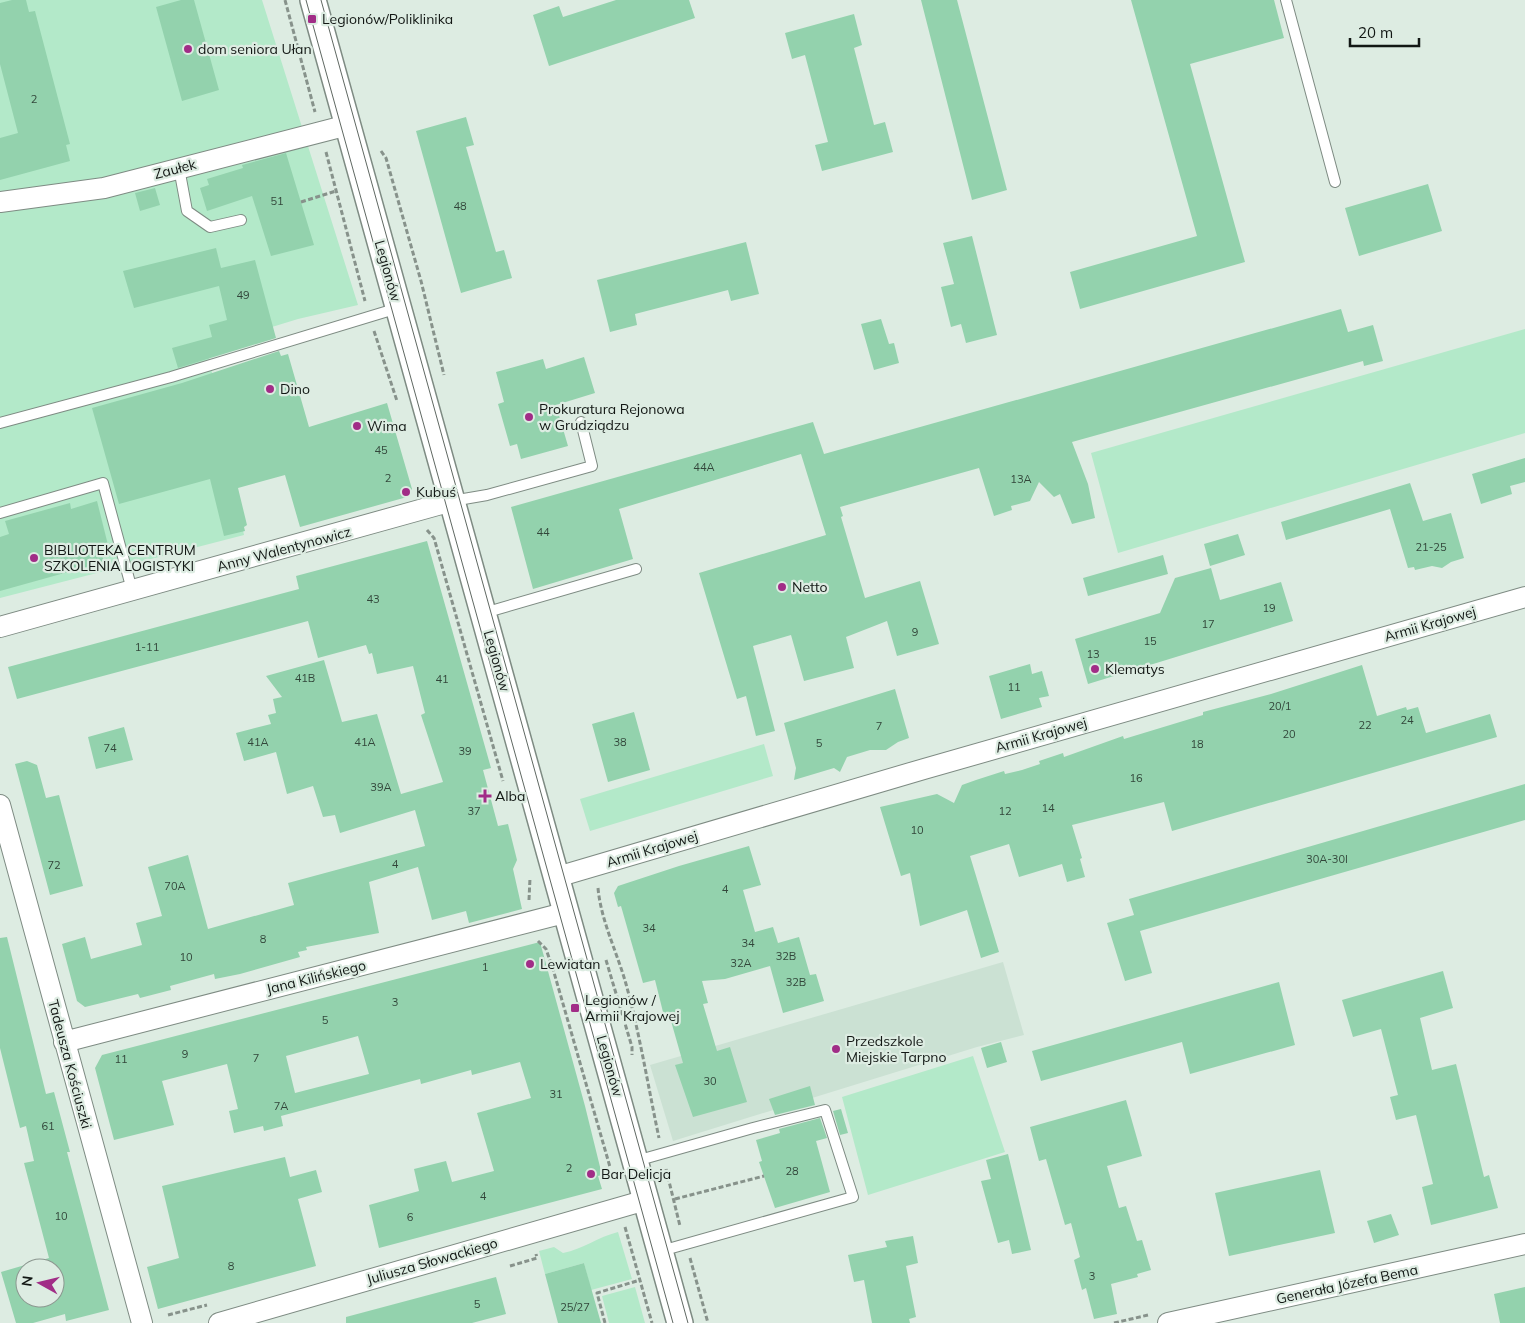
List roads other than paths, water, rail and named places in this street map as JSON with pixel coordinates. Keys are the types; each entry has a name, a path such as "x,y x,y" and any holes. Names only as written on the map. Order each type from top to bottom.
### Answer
{"street":[{"name":"Legionów","path":"313,0 483,614 568,912 680,1323"},
{"name":"Zaułek","path":"0,202 104,188 348,125"},
{"name":"Anny Walentynowicz","path":"0,627 413,514 452,501"},
{"name":"Armii Krajowej","path":"557,877 932,766 1525,597"},
{"name":"Tadeusza Kościuszki","path":"0,805 142,1323"},
{"name":"Jana Kilińskiego","path":"64,1042 568,912"},
{"name":"Juliusza Słowackiego","path":"219,1323 646,1200"},
{"name":"Generała Józefa Bema","path":"1168,1323 1525,1244"}],"lane":[{"path":"1286,0 1336,182"},
{"path":"179,168 187,211 210,227 241,220"},
{"path":"0,423 171,377 398,308"},
{"path":"452,501 487,495 592,466 581,422"},
{"path":"0,513 103,483 132,590"},
{"path":"483,614 636,568"},
{"path":"636,1161 825,1110 853,1197 661,1251"}],"tram line":[{"path":"306,0 673,1323"},
{"path":"321,0 688,1323"}],"place":[{"name":"Legionów/Poliklinika","path":"312,19"},
{"name":"dom seniora Ułan","path":"188,49"},
{"name":"Dino","path":"270,389"},
{"name":"Prokuratura Rejonowa w Grudziądzu","path":"529,417"},
{"name":"Wima","path":"357,426"},
{"name":"Kubuś","path":"406,492"},
{"name":"BIBLIOTEKA CENTRUM SZKOLENIA LOGISTYKI","path":"34,558"},
{"name":"Netto","path":"782,587"},
{"name":"Klematys","path":"1095,669"},
{"name":"Alba","path":"485,796"},
{"name":"Lewiatan","path":"530,964"},
{"name":"Legionów / Armii Krajowej","path":"575,1008"},
{"name":"Przedszkole Miejskie Tarpno","path":"836,1049"},
{"name":"Bar Delicja","path":"591,1174"}]}
